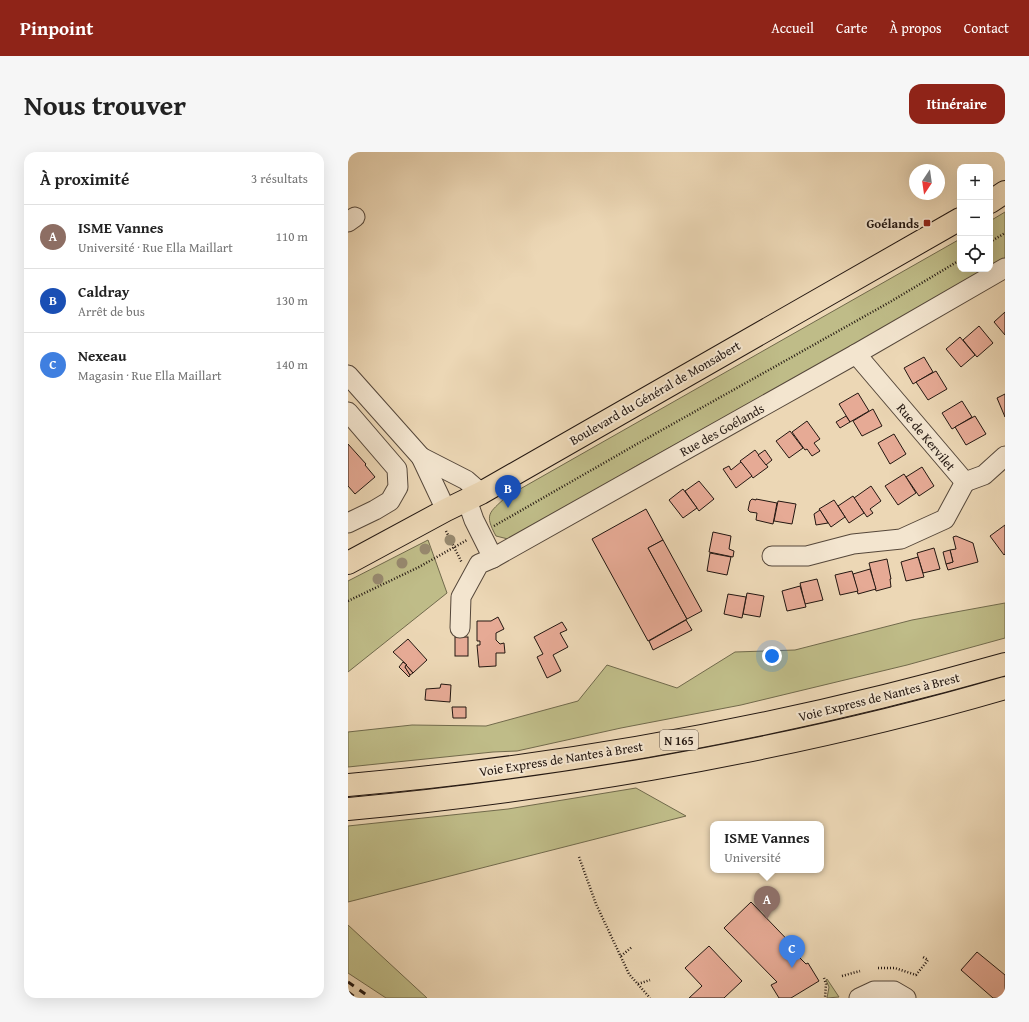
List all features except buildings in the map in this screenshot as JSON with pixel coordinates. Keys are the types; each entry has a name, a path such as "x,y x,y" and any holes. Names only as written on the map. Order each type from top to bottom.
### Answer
{"main road":[{"path":"993,200 1005,192"},
{"name":"Boulevard du Général de Monsabert","path":"348,563 446,520 474,496 957,221"},
{"name":"Voie Express de Nantes à Brest","path":"348,786 509,768 602,754 692,738 855,704 1005,664"},
{"name":"Voie Express de Nantes à Brest","path":"348,809 512,792 713,758 843,730 1005,688"}],"street":[{"name":"Rue des Goélands","path":"460,628 461,597 479,564 493,558 856,354 1005,268"},
{"name":"Rue de Kervilet","path":"856,354 965,482 984,475 1005,456"},
{"path":"349,380 421,457 466,480 474,496 480,533 493,558"},
{"path":"348,412 397,469 398,487 390,501 348,523"},
{"path":"421,457 446,520"},
{"path":"772,556 807,556 853,544 901,540 945,519 965,482"},
{"path":"858,998 874,991 894,991 906,998"}],"path":[{"path":"993,240 1005,233"},
{"path":"348,601 510,518 637,444 890,302 957,262"},
{"path":"446,520 455,547 467,574 472,576"},
{"path":"579,857 596,904 629,974 650,998"},
{"path":"621,956 632,947"},
{"path":"878,968 895,968 916,975 928,960 923,957"},
{"path":"842,976 860,971"},
{"path":"824,978 826,984 825,998"},
{"path":"638,984 650,980"}],"shaded area":[{"path":"1005,212 1005,260 993,267 993,219"},
{"path":"957,241 957,272 985,272 638,465 524,533 508,539 496,536 489,518 492,511 506,497"},
{"path":"428,540 447,593 348,672 348,581"},
{"path":"1005,603 1005,638 907,665 741,705 621,728 517,751 493,752 348,767 348,732 412,725 486,726 578,701 607,665 677,688 735,652 795,650 912,620"},
{"path":"636,788 686,816 348,902 348,826 508,809"},
{"path":"348,925 427,998 386,998 348,973"},
{"path":"827,979 839,997 827,998 829,987 826,980"}],"railway":[{"path":"348,982 371,998"},
{"path":"348,992 356,998"}],"place":[{"name":"Goélands","path":"927,223"},
{"name":"Caldray","path":"508,508"},
{"name":"ISME Vannes","path":"767,919"},
{"name":"Nexeau","path":"792,968"}]}
